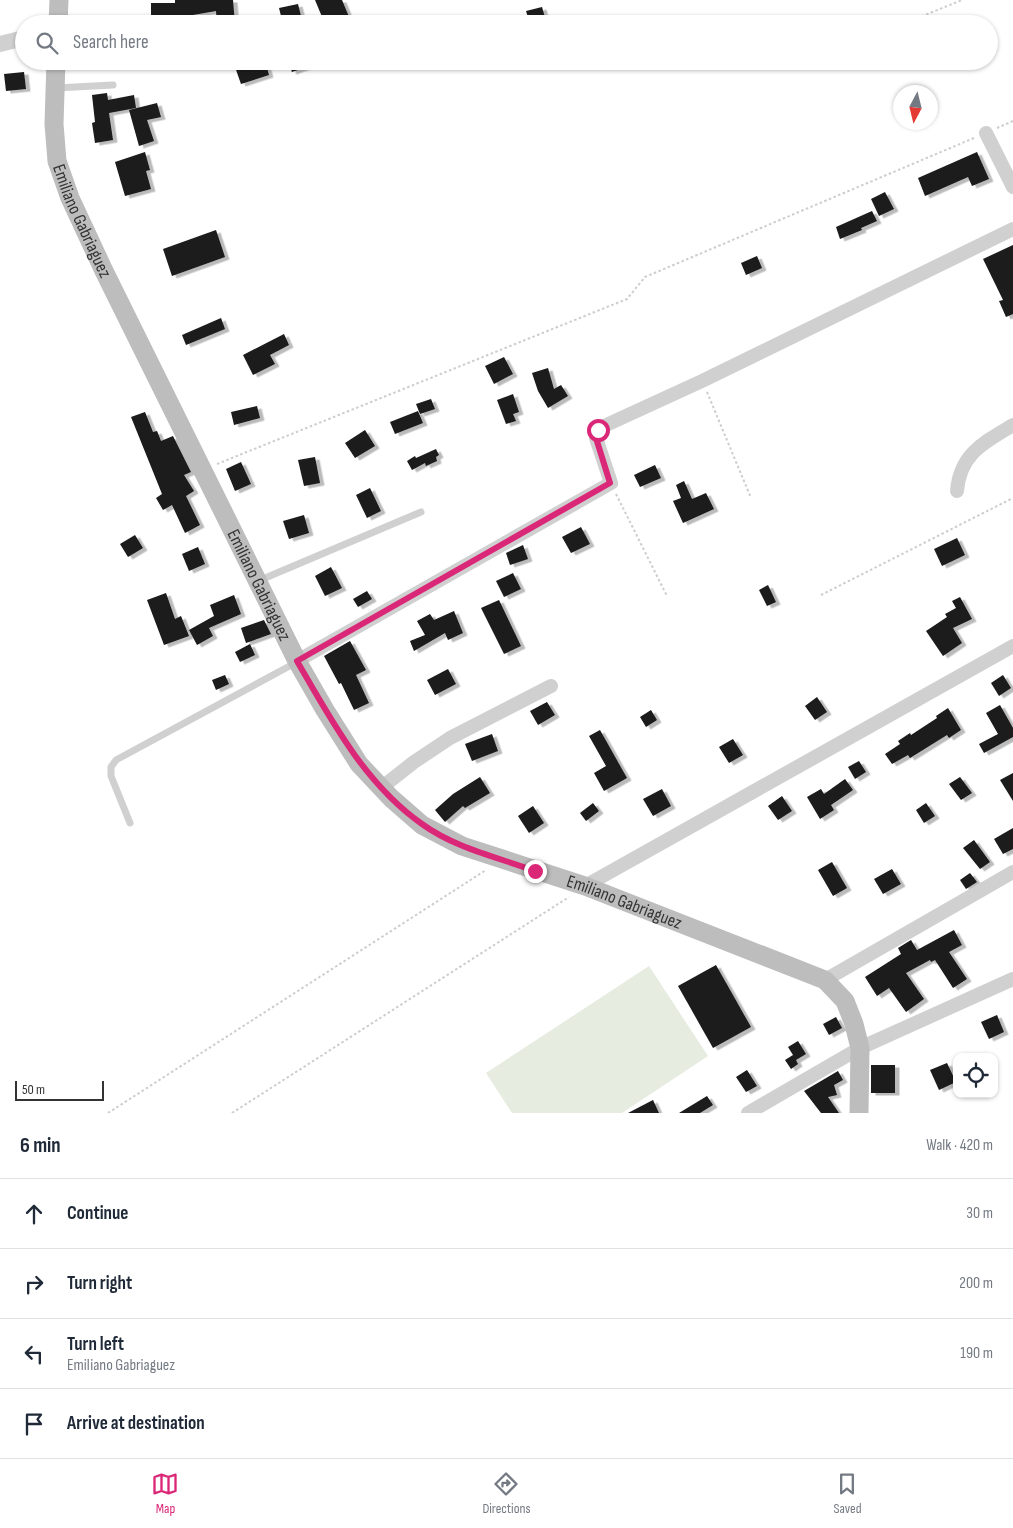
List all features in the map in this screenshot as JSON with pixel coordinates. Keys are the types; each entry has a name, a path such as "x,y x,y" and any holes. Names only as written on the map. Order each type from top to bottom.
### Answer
{"main road":[{"path":"58,15 59,0"},
{"name":"Emiliano Gabriaguez","path":"56,70 54,124 57,161 70,198 297,661 325,710 360,764 391,798 422,825 462,846 585,886 825,980 845,1001 854,1024 860,1048 859,1113"}],"street":[{"path":"0,44 15,40"},
{"path":"986,133 1013,187"},
{"path":"297,661 610,483 596,438 598,430 604,426 702,381 1013,229"},
{"path":"957,491 958,477 963,464 971,454 1013,425"},
{"path":"585,886 1013,646"},
{"path":"381,788 414,762 450,738 551,686"},
{"path":"825,980 1013,872"},
{"path":"748,1113 860,1048 1013,979"}],"lane":[{"path":"55,88 113,85"},
{"path":"258,582 421,512"},
{"path":"130,823 111,776 111,767 116,760 297,661"}],"path":[{"path":"925,15 962,0"},
{"path":"202,470 627,299 645,277 1013,121"},
{"path":"702,381 751,498"},
{"path":"610,483 667,596"},
{"path":"821,595 1013,498"},
{"path":"108,1113 502,859"},
{"path":"232,1113 585,886"}],"shaded area":[{"path":"649,966 708,1056 622,1113 512,1113 486,1073"}],"building":[{"path":"175,0 233,0 234,15 216,15 216,11 193,15 151,15 151,3 175,3"},
{"path":"315,0 342,0 348,15 321,15"},
{"path":"298,4 301,15 281,15 279,8"},
{"path":"542,7 544,15 527,15 526,11"},
{"path":"236,70 268,70 269,75 241,84"},
{"path":"24,72 26,89 6,91 4,74"},
{"path":"107,93 108,100 134,95 136,108 109,113 113,140 95,143 92,123 95,122 92,95"},
{"path":"157,103 161,117 147,120 154,141 139,146 129,110"},
{"path":"145,152 150,170 146,171 151,189 125,196 115,162"},
{"path":"977,152 989,179 972,186 968,177 925,196 918,178"},
{"path":"885,192 894,209 879,216 871,199"},
{"path":"872,211 877,221 861,228 862,230 840,239 836,227"},
{"path":"216,230 225,257 172,276 163,249"},
{"path":"1013,245 1013,314 1006,317 999,301 1003,300 983,259"},
{"path":"757,256 762,268 746,275 741,263"},
{"path":"221,318 225,329 186,345 182,335"},
{"path":"284,334 289,345 270,355 275,364 253,375 243,355"},
{"path":"504,357 513,374 494,384 485,366"},
{"path":"548,368 554,389 561,385 568,396 548,408 538,391 532,373"},
{"path":"513,394 519,412 513,414 516,421 506,424 497,400"},
{"path":"431,399 435,409 420,414 416,404"},
{"path":"257,406 260,418 234,425 231,412"},
{"path":"418,411 423,423 395,434 390,422"},
{"path":"145,412 153,432 157,431 161,441 173,436 191,472 184,475 194,491 186,496 200,525 185,533 172,505 163,510 156,498 162,494 131,417"},
{"path":"365,430 375,446 355,458 345,443"},
{"path":"436,449 439,455 436,457 437,461 426,466 425,463 412,470 407,461 415,456 416,458"},
{"path":"315,457 320,483 304,486 298,460"},
{"path":"241,462 251,484 235,491 226,469"},
{"path":"655,465 661,478 640,487 634,475"},
{"path":"684,481 692,499 706,493 714,509 683,523 673,501 681,498 676,485"},
{"path":"370,488 381,511 367,518 356,495"},
{"path":"304,515 309,533 289,539 283,521"},
{"path":"581,527 590,544 571,553 562,537"},
{"path":"135,535 143,548 128,557 120,544"},
{"path":"957,538 965,555 942,566 934,549"},
{"path":"523,545 528,559 510,565 506,553"},
{"path":"198,547 205,564 189,571 182,554"},
{"path":"331,567 342,588 325,596 315,576"},
{"path":"513,573 521,589 504,597 496,581"},
{"path":"768,585 776,602 767,606 759,590"},
{"path":"367,591 372,599 358,607 353,599"},
{"path":"166,593 175,619 181,616 189,636 164,645 147,600"},
{"path":"234,595 241,614 209,628 213,636 197,645 189,630 214,616 210,605"},
{"path":"960,597 972,619 953,628 962,643 943,656 926,631 947,617 945,614 956,608 952,601"},
{"path":"499,600 521,646 504,654 481,608"},
{"path":"454,611 463,633 448,640 445,633 414,651 410,641 425,635 417,621 430,614 434,620"},
{"path":"264,620 271,634 246,643 241,628"},
{"path":"350,641 366,670 356,675 369,703 354,710 341,683 339,684 324,656"},
{"path":"250,644 255,655 240,662 235,652"},
{"path":"448,669 456,684 435,695 427,680"},
{"path":"225,675 229,684 216,690 212,680"},
{"path":"1003,675 1011,688 999,696 991,683"},
{"path":"817,697 827,712 815,720 805,706"},
{"path":"547,702 555,715 538,725 530,711"},
{"path":"1000,705 1013,728 1013,737 984,753 979,744 998,734 986,713"},
{"path":"948,708 961,730 949,738 947,735 910,758 908,755 892,764 885,754 900,744 898,741 937,718 936,716"},
{"path":"651,710 657,720 646,727 640,717"},
{"path":"600,730 627,778 604,791 594,773 606,766 589,736"},
{"path":"492,734 498,751 472,761 465,744"},
{"path":"733,739 743,755 729,763 719,747"},
{"path":"859,761 866,772 855,779 848,767"},
{"path":"1013,773 1013,801 1000,780"},
{"path":"480,777 490,793 465,808 463,806 445,822 435,810 453,794"},
{"path":"960,777 972,793 961,800 949,784"},
{"path":"845,779 853,790 831,805 834,810 820,819 807,797 821,789 824,794"},
{"path":"662,789 671,806 653,816 643,799"},
{"path":"782,796 792,811 778,820 768,806"},
{"path":"593,803 599,811 586,821 580,813"},
{"path":"926,803 935,816 924,823 916,810"},
{"path":"533,806 544,823 529,833 518,816"},
{"path":"1013,828 1013,849 1003,854 994,839"},
{"path":"974,840 990,862 980,869 963,848"},
{"path":"832,862 847,888 833,896 818,870"},
{"path":"892,869 901,884 883,894 874,879"},
{"path":"970,873 977,882 966,889 960,880"},
{"path":"954,930 962,945 949,952 967,979 953,988 935,960 931,962 930,960 906,973 924,999 906,1012 889,988 877,996 865,977 901,954 898,948 911,940 917,950"},
{"path":"716,965 751,1027 713,1048 678,986"},
{"path":"997,1015 1004,1032 989,1039 981,1022"},
{"path":"836,1017 842,1028 829,1035 823,1024"},
{"path":"798,1041 806,1054 796,1060 798,1064 791,1069 785,1060 793,1055 788,1047"},
{"path":"947,1063 953,1076 953,1083 939,1090 930,1070"},
{"path":"871,1065 895,1065 895,1093 871,1093"},
{"path":"747,1070 757,1086 746,1092 736,1077"},
{"path":"838,1071 843,1080 834,1085 837,1095 828,1097 839,1113 821,1113 804,1091"},
{"path":"707,1096 713,1105 700,1113 679,1113"},
{"path":"653,1100 659,1113 628,1113"}],"route":[{"path":"535,871 462,846 422,825 391,798 360,764 325,710 297,661 610,483 596,438 598,430"}]}
